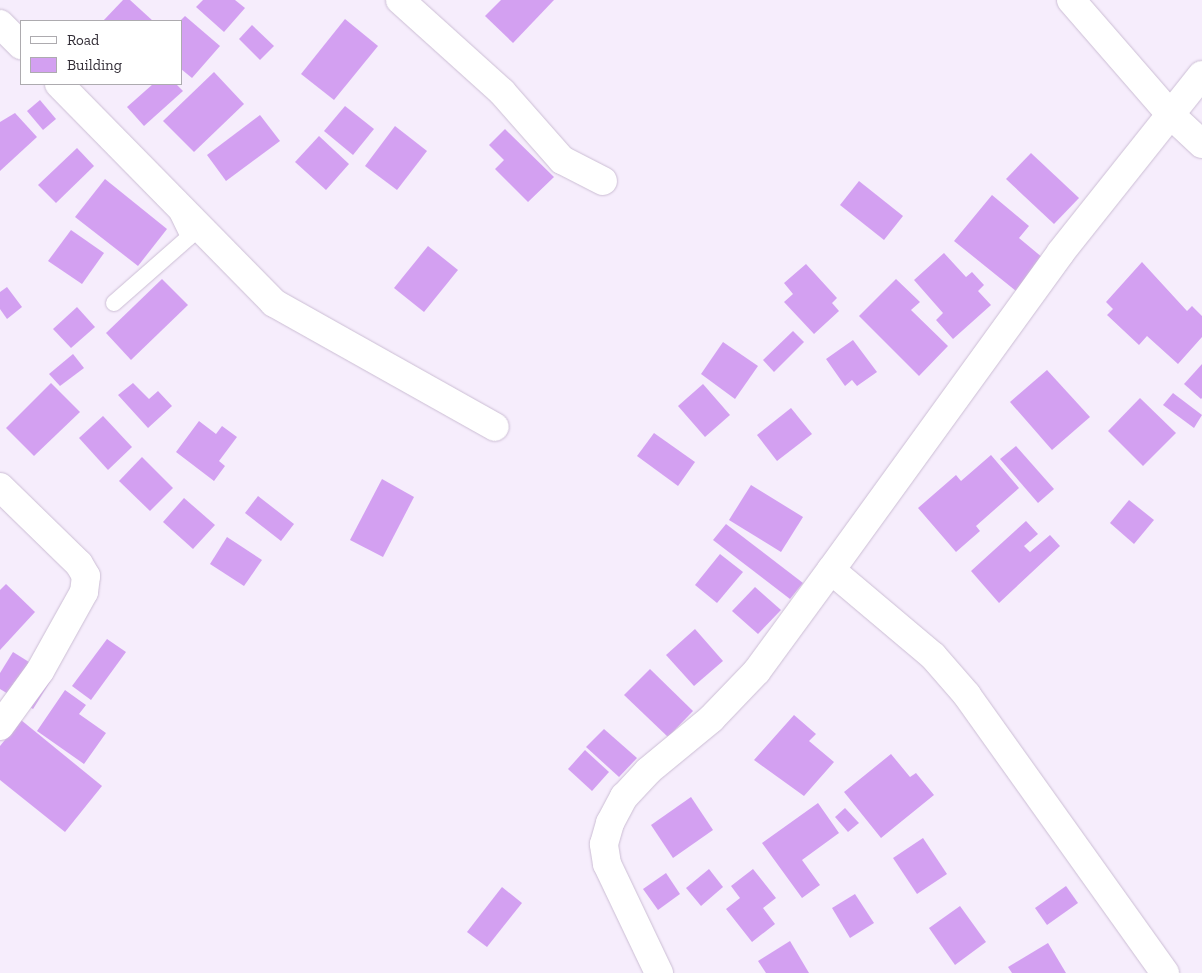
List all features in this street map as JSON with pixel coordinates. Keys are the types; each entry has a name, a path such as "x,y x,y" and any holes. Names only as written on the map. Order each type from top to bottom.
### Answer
{"street":[{"path":"400,0 502,92 562,160 603,181"},
{"path":"1071,0 1172,116 1202,144"},
{"path":"0,24 20,44"},
{"path":"659,973 607,864 604,844 610,823 624,797 648,771 711,719 757,671 1061,252 1172,116 1202,75"},
{"path":"60,85 274,303 495,427"},
{"path":"0,487 79,564 86,576 84,592 40,671 0,726"},
{"path":"832,570 933,656 967,695 1165,973"}],"lane":[{"path":"114,303 188,237 171,199"}],"building":[{"path":"123,0 130,0 152,20 104,20"},
{"path":"203,0 235,0 245,8 224,32 196,7"},
{"path":"501,0 554,0 513,43 485,16"},
{"path":"185,16 220,46 192,78 182,70 181,20"},
{"path":"345,19 378,46 334,100 301,74"},
{"path":"252,25 274,46 260,60 239,39"},
{"path":"214,72 244,104 194,152 163,121"},
{"path":"152,85 177,85 183,91 144,126 127,107"},
{"path":"40,100 56,119 43,130 27,111"},
{"path":"345,106 374,129 353,155 324,131"},
{"path":"15,113 37,137 0,171 0,122"},
{"path":"260,115 280,141 226,181 207,155"},
{"path":"395,126 427,151 397,190 365,166"},
{"path":"505,129 554,177 528,202 495,169 504,160 489,145"},
{"path":"319,136 349,164 326,190 295,162"},
{"path":"77,148 94,166 56,203 38,185"},
{"path":"1031,153 1079,198 1054,224 1006,179"},
{"path":"105,179 167,229 138,266 75,217"},
{"path":"859,181 903,216 884,240 840,205"},
{"path":"992,195 1029,226 1019,238 1043,258 1016,291 954,241"},
{"path":"71,230 104,253 82,284 48,261"},
{"path":"428,246 458,270 424,312 394,288"},
{"path":"944,253 966,277 972,272 984,285 978,291 991,305 953,339 936,320 943,313 914,280"},
{"path":"1142,262 1187,311 1192,306 1202,316 1202,337 1178,364 1147,336 1139,345 1107,315 1113,309 1106,302"},
{"path":"806,264 837,298 832,303 839,311 814,334 784,302 793,294 784,283"},
{"path":"162,279 188,305 131,360 106,333"},
{"path":"896,279 920,302 911,310 948,346 919,376 859,316"},
{"path":"7,287 22,307 7,319 0,309 0,292"},
{"path":"77,307 95,327 71,348 53,329"},
{"path":"793,331 804,342 774,372 763,360"},
{"path":"853,340 877,372 857,386 852,380 845,386 826,359"},
{"path":"723,342 758,366 735,399 701,374"},
{"path":"73,354 84,368 60,386 49,374"},
{"path":"1202,364 1202,398 1201,399 1184,384"},
{"path":"1047,370 1090,417 1052,450 1010,402"},
{"path":"51,383 80,412 34,456 6,428"},
{"path":"133,383 149,399 158,391 172,406 148,428 118,395"},
{"path":"703,384 730,415 705,437 678,406"},
{"path":"1173,393 1202,415 1194,428 1163,405"},
{"path":"1140,398 1176,433 1143,466 1108,431"},
{"path":"791,408 812,434 777,461 757,435"},
{"path":"103,416 132,447 108,470 79,438"},
{"path":"199,421 216,434 222,426 237,437 219,461 225,466 214,481 176,452"},
{"path":"654,433 695,462 678,486 637,456"},
{"path":"1016,446 1054,489 1038,503 1000,459"},
{"path":"991,455 1019,488 976,526 980,531 956,552 918,508 956,475 961,481"},
{"path":"142,457 173,488 150,511 119,481"},
{"path":"382,479 414,497 383,557 350,540"},
{"path":"751,485 803,517 781,552 729,520"},
{"path":"258,496 294,524 281,541 245,513"},
{"path":"184,498 215,525 193,549 163,522"},
{"path":"1129,500 1154,520 1134,544 1110,523"},
{"path":"1026,521 1038,534 1024,546 1030,552 1050,535 1060,546 999,603 971,571"},
{"path":"726,524 803,583 790,599 713,540"},
{"path":"227,537 262,560 244,586 210,564"},
{"path":"720,554 743,572 717,603 695,585"},
{"path":"6,584 35,612 0,650 0,590"},
{"path":"755,587 781,610 758,634 732,611"},
{"path":"695,629 723,661 694,686 666,655"},
{"path":"107,639 126,652 91,700 72,686"},
{"path":"13,652 53,677 33,709 0,689 0,673"},
{"path":"650,669 693,711 668,737 624,695"},
{"path":"65,690 86,705 79,714 106,733 84,764 37,731"},
{"path":"794,715 816,734 809,741 834,762 804,796 754,760"},
{"path":"21,720 102,786 65,832 0,780 0,746"},
{"path":"604,729 637,758 619,777 586,747"},
{"path":"585,750 609,772 592,791 568,769"},
{"path":"891,754 910,777 916,773 934,795 881,838 844,792"},
{"path":"691,797 713,830 673,858 651,825"},
{"path":"818,803 839,833 802,860 820,885 802,898 762,843"},
{"path":"845,808 859,823 848,832 835,817"},
{"path":"923,838 947,874 917,894 893,858"},
{"path":"709,869 723,887 701,906 686,888"},
{"path":"753,869 776,898 763,908 775,924 752,942 726,909 740,898 731,886"},
{"path":"666,873 680,894 658,910 643,889"},
{"path":"1066,886 1078,903 1047,925 1035,908"},
{"path":"502,887 522,903 487,947 467,932"},
{"path":"855,894 874,923 850,938 832,908"},
{"path":"960,906 986,942 955,965 929,928"},
{"path":"790,941 809,973 766,973 758,961"},
{"path":"1048,943 1066,973 1012,973 1008,967"}]}
